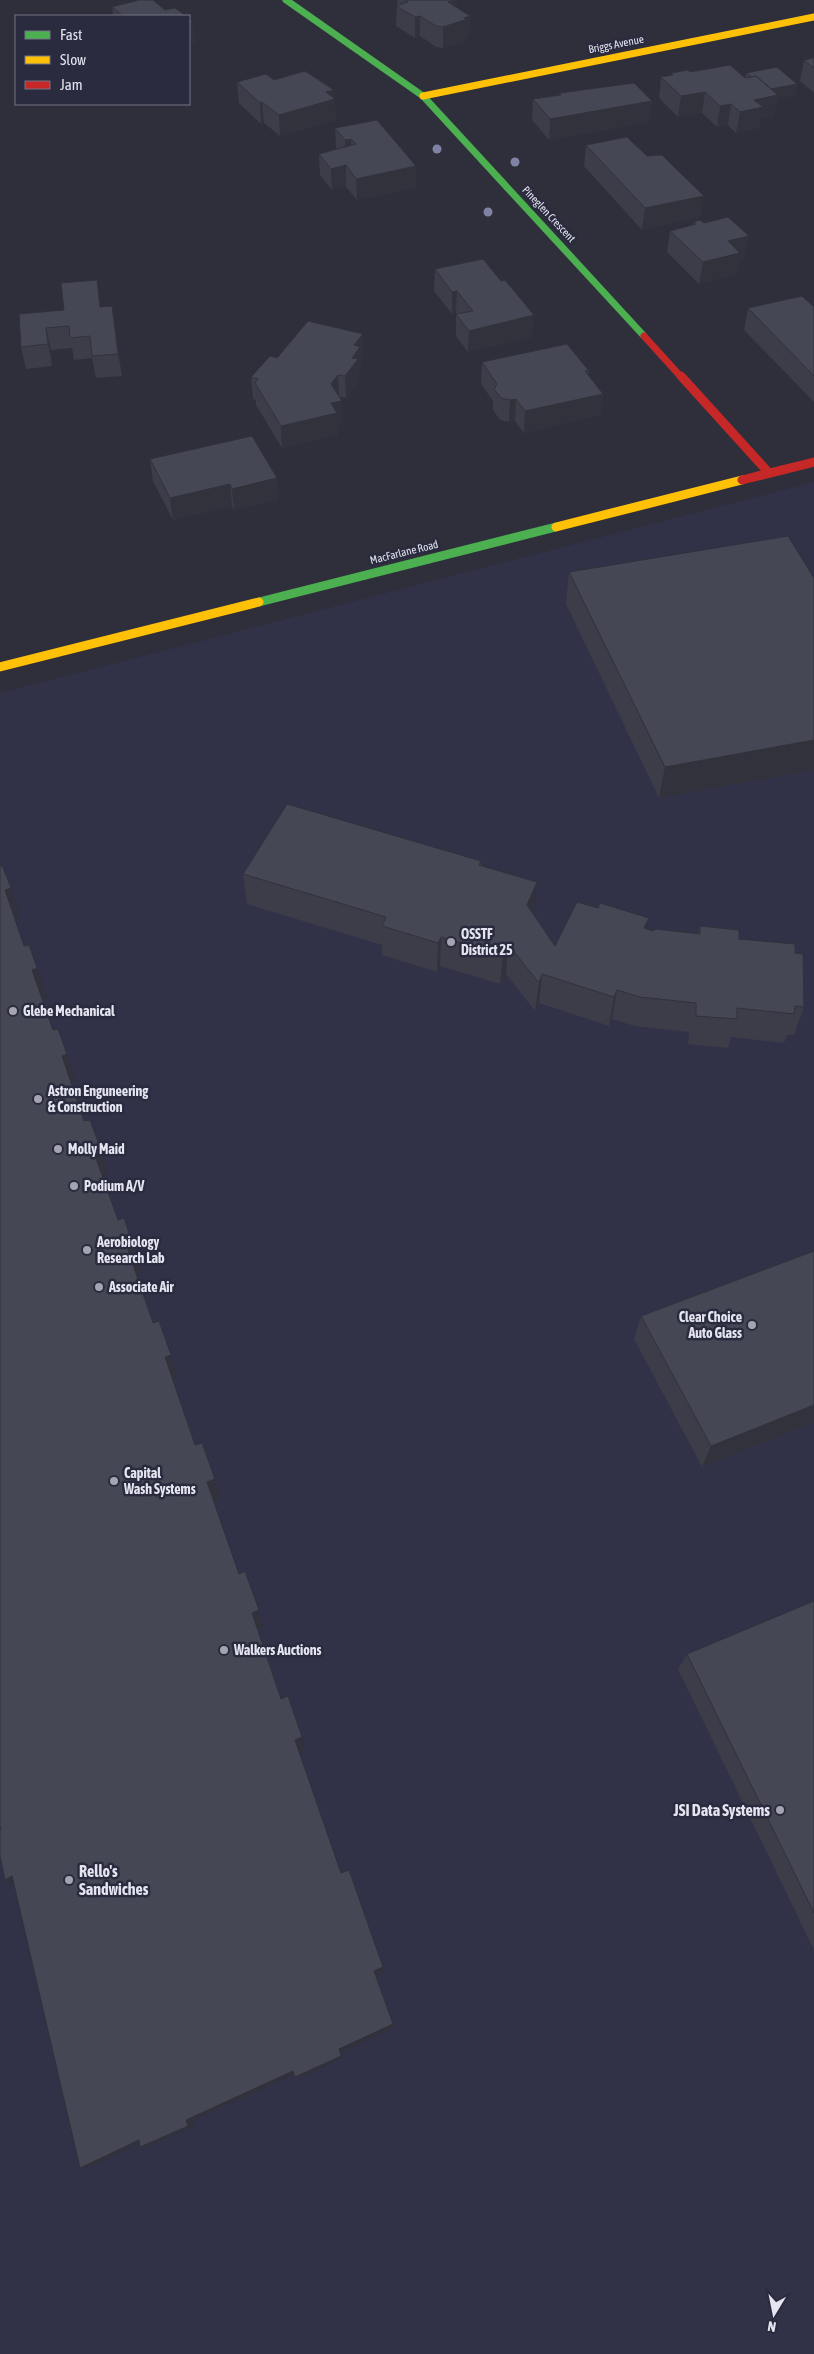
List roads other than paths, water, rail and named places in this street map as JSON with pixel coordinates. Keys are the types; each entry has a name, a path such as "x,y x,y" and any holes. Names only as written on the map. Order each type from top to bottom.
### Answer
{"street":[{"name":"Pineglen Crescent","path":"286,0 423,96 769,473"},
{"name":"Briggs Avenue","path":"423,96 814,17"},
{"name":"MacFarlane Road","path":"0,667 814,462"}],"place":[{"name":"OSSTF District 25","path":"451,942"},
{"name":"Glebe Mechanical","path":"13,1011"},
{"name":"Astron Enguneering & Construction","path":"38,1099"},
{"name":"Molly Maid","path":"58,1149"},
{"name":"Podium A/V","path":"74,1186"},
{"name":"Aerobiology Research Lab","path":"87,1250"},
{"name":"Associate Air","path":"99,1287"},
{"name":"Clear Choice Auto Glass","path":"752,1325"},
{"name":"Capital Wash Systems","path":"114,1481"},
{"name":"Walkers Auctions","path":"224,1650"},
{"name":"JSI Data Systems","path":"780,1810"},
{"name":"Rello's Sandwiches","path":"69,1880"}]}
